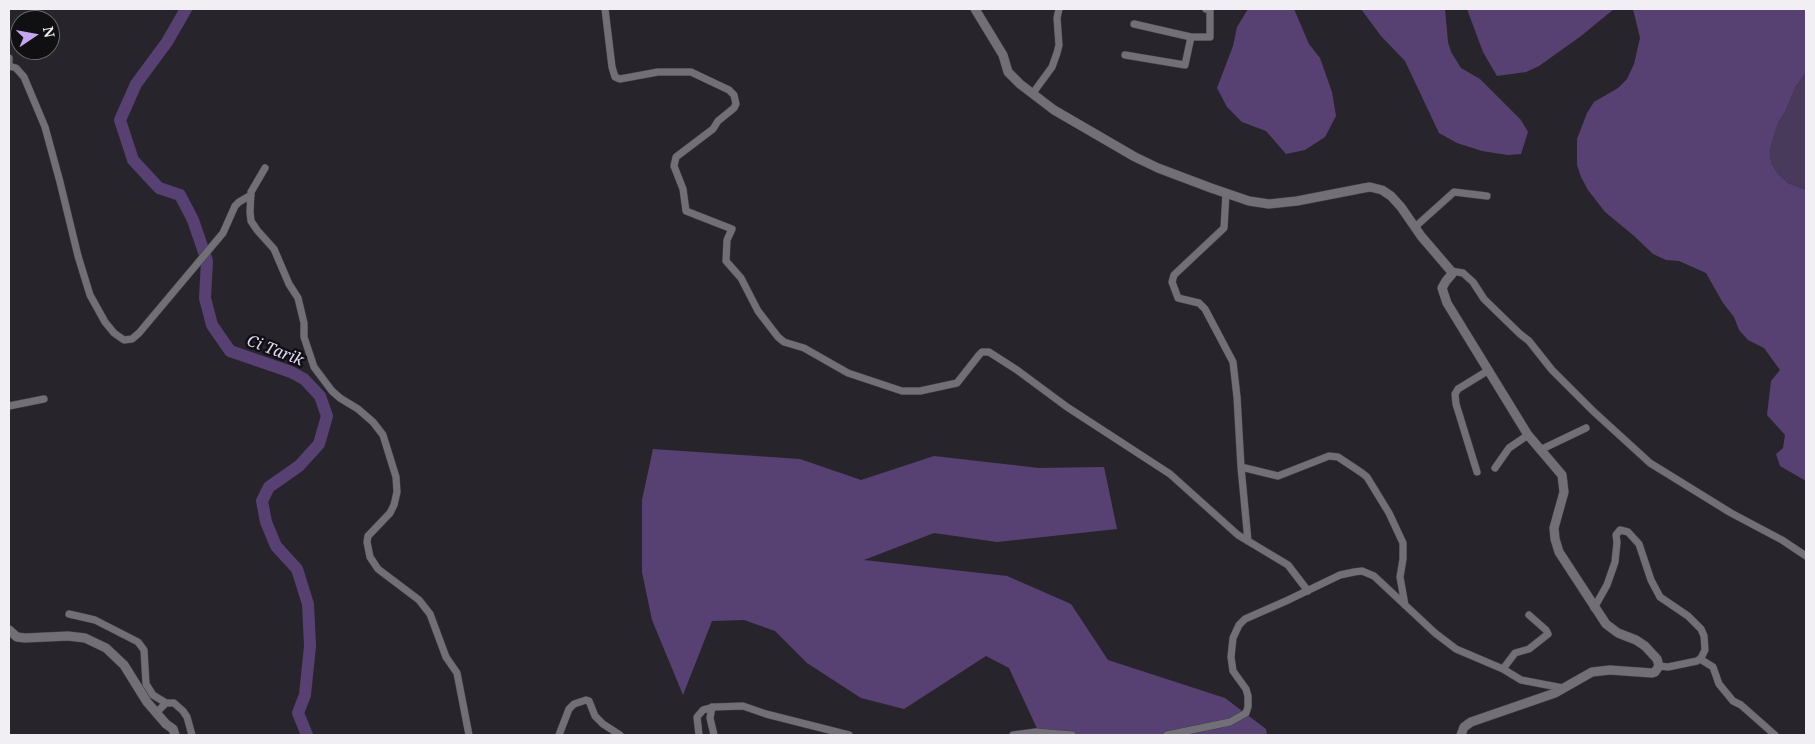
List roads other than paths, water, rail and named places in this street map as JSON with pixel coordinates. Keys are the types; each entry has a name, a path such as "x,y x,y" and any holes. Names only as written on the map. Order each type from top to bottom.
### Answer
{"street":[{"path":"605,9 615,78 620,79 658,72 684,71 691,72 732,92 736,104 734,108 724,115 709,133 676,157 674,166 682,189 686,211 732,229 727,240 726,261 740,278 758,311 784,342 804,348 848,374 902,391 920,391 957,383 979,355 982,352 988,352 1170,474 1238,535 1288,565 1308,591"},
{"path":"975,9 1003,55 1008,72 1020,84 1054,110 1135,157 1158,168 1226,193 1270,204 1297,201 1364,188 1376,188 1387,193 1396,201 1428,245 1452,271 1463,273 1473,282 1484,299 1529,341 1552,370 1593,411 1650,463 1806,556"},
{"path":"1034,93 1052,67 1057,53 1057,18 1059,9"},
{"path":"1134,24 1191,37 1210,37 1210,10 1206,9"},
{"path":"1125,55 1185,65 1191,37"},
{"path":"9,58 9,66 16,68 24,77 46,127 83,275 98,310 114,333 124,340 130,340 136,336 226,228 235,206 251,195"},
{"path":"265,168 251,195 251,221 274,249 289,284 298,298 304,323 304,337 314,367 332,391 358,409 373,422 383,435 396,477 397,492 394,505 390,513 368,536 367,542 370,557 378,569 419,600 430,614 446,657 457,674 469,735"},
{"path":"1415,227 1454,192 1487,196"},
{"path":"1226,193 1224,228 1174,275 1172,282 1178,298 1199,303 1205,309 1231,357 1237,397 1248,541"},
{"path":"1452,271 1452,274 1444,284 1444,295 1451,310 1528,435 1560,471 1563,481 1562,502 1554,528 1554,539 1559,552 1594,608 1611,628 1645,646 1656,659 1658,666 1655,672 1652,673 1600,670 1592,672 1555,693 1471,722 1464,727 1461,735"},
{"path":"1477,472 1456,404 1455,394 1458,389 1489,370"},
{"path":"9,406 44,399"},
{"path":"1540,450 1586,428"},
{"path":"1495,468 1508,448 1528,435"},
{"path":"1241,467 1278,476 1328,456 1338,458 1367,477 1389,513 1403,543 1400,577 1405,606"},
{"path":"1594,608 1607,585 1614,562 1617,542 1616,535 1620,530 1628,532 1639,544 1651,580 1660,597 1688,616 1701,629 1706,645 1700,659 1668,667 1658,666"},
{"path":"1167,735 1230,722 1246,713 1248,696 1242,683 1232,671 1232,647 1236,631 1245,619 1340,575 1362,571 1374,576 1435,633 1456,649 1503,669 1522,680 1563,688"},
{"path":"69,614 95,620 138,642 144,650 146,684 153,695 166,703 174,703 182,710 187,717 192,735"},
{"path":"1503,669 1515,653 1529,649 1548,634 1529,615"},
{"path":"9,630 18,637 25,638 68,636 85,638 106,648 124,665 147,702 166,724 173,729 175,735"},
{"path":"1700,659 1713,667 1719,684 1728,696 1775,735"},
{"path":"559,735 569,709 574,704 586,700 595,716 620,735"},
{"path":"156,712 166,703"},
{"path":"699,735 697,725 698,714 703,710 712,707 746,706 766,714 849,735"},
{"path":"712,707 710,718 714,735"},
{"path":"1013,735 1036,732 1072,735"}],"waterway":[{"name":"Ci Tarik","path":"186,9 167,42 136,84 120,120 133,160 159,188 180,195 193,220 207,261 205,298 212,325 230,351 291,372 304,379 320,396 327,416 319,444 299,466 269,487 262,501 266,522 276,546 297,569 308,604 310,646 305,695 298,713 307,735"}]}
